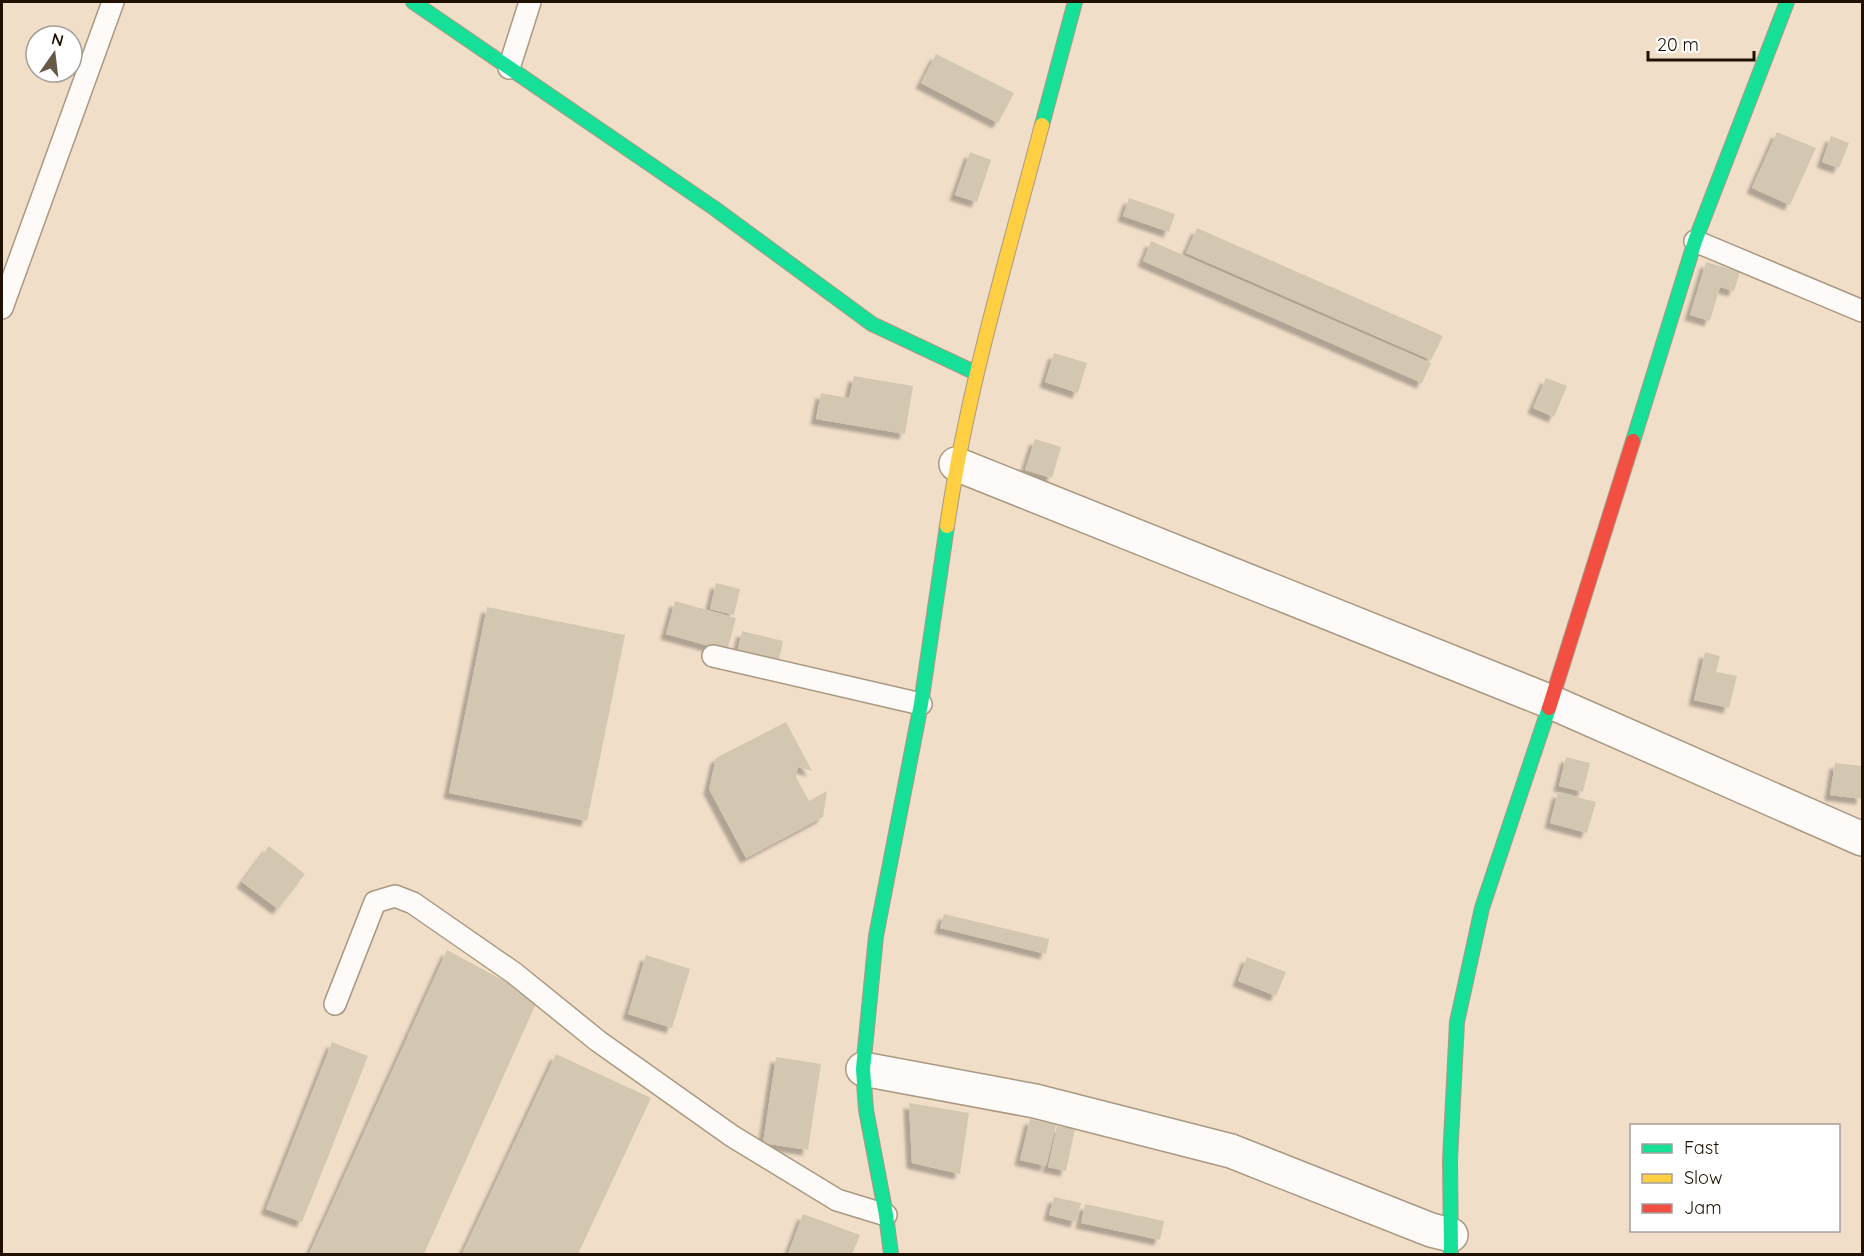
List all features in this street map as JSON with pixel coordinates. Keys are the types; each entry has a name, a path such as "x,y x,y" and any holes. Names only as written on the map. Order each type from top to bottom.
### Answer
{"street":[{"path":"413,2 714,208 872,324 976,373"},
{"path":"891,1254 866,1110 862,1069 876,936 921,704 956,464 976,373 1075,2"},
{"path":"1451,1245 1450,1160 1457,1022 1482,908 1551,702 1695,241 1787,2"},
{"path":"956,464 1551,702 1863,839"},
{"path":"862,1069 1035,1101 1231,1151 1431,1230 1451,1245"}],"lane":[{"path":"2,308 113,2"},
{"path":"509,68 530,2"},
{"path":"1695,241 1863,311"},
{"path":"713,656 921,704"},
{"path":"335,1004 375,902 395,896 413,903 514,973 598,1041 732,1136 837,1200 886,1215"}],"building":[{"path":"936,54 1014,93 998,123 921,83"},
{"path":"1777,132 1816,148 1790,205 1752,188"},
{"path":"1831,136 1849,143 1839,168 1822,162"},
{"path":"970,152 991,160 977,202 955,195"},
{"path":"1129,198 1175,214 1169,232 1123,216"},
{"path":"1197,228 1443,336 1431,360 1186,253"},
{"path":"1151,241 1431,363 1422,383 1143,261"},
{"path":"1706,262 1740,272 1734,291 1720,287 1710,321 1690,315"},
{"path":"1054,353 1087,363 1078,393 1045,382"},
{"path":"854,376 913,386 905,434 816,419 821,393 849,398"},
{"path":"1546,378 1567,386 1554,417 1533,408"},
{"path":"1035,439 1061,447 1052,478 1025,470"},
{"path":"716,583 740,589 734,615 710,609"},
{"path":"675,601 736,618 727,651 666,634"},
{"path":"487,607 625,635 587,821 449,793"},
{"path":"742,631 783,641 778,663 737,653"},
{"path":"1705,652 1720,656 1716,672 1737,676 1729,708 1694,700"},
{"path":"786,722 812,771 798,767 796,777 809,801 827,791 823,817 746,858 709,789 716,758"},
{"path":"1566,757 1590,763 1583,792 1559,786"},
{"path":"1835,763 1862,766 1862,799 1830,795"},
{"path":"1558,792 1596,802 1587,833 1550,823"},
{"path":"269,846 305,874 278,909 242,882"},
{"path":"944,914 1049,939 1046,954 940,928"},
{"path":"447,950 538,999 424,1254 309,1254"},
{"path":"646,955 690,969 672,1028 628,1014"},
{"path":"1247,957 1286,972 1276,996 1238,981"},
{"path":"332,1042 368,1056 302,1222 266,1209"},
{"path":"556,1054 651,1098 578,1254 462,1254"},
{"path":"776,1057 821,1064 808,1150 763,1143"},
{"path":"909,1103 969,1113 960,1174 912,1163"},
{"path":"1030,1119 1056,1125 1046,1166 1020,1160"},
{"path":"1057,1126 1075,1129 1066,1171 1048,1167"},
{"path":"1054,1197 1081,1203 1076,1222 1049,1215"},
{"path":"1085,1204 1164,1221 1160,1240 1081,1223"},
{"path":"803,1214 860,1235 852,1254 788,1254"}],"traffic: fast":[{"path":"413,2 714,208 872,324 976,373"},
{"path":"1042,125 1075,2"},
{"path":"1633,441 1695,241 1787,2"},
{"path":"891,1254 866,1110 863,1069 876,936 921,704 947,526"},
{"path":"1451,1254 1450,1160 1457,1022 1482,908 1549,708"}],"traffic: slow":[{"path":"947,526 955,475 977,374 1042,125"}],"traffic: jam":[{"path":"1549,708 1633,441"}]}
